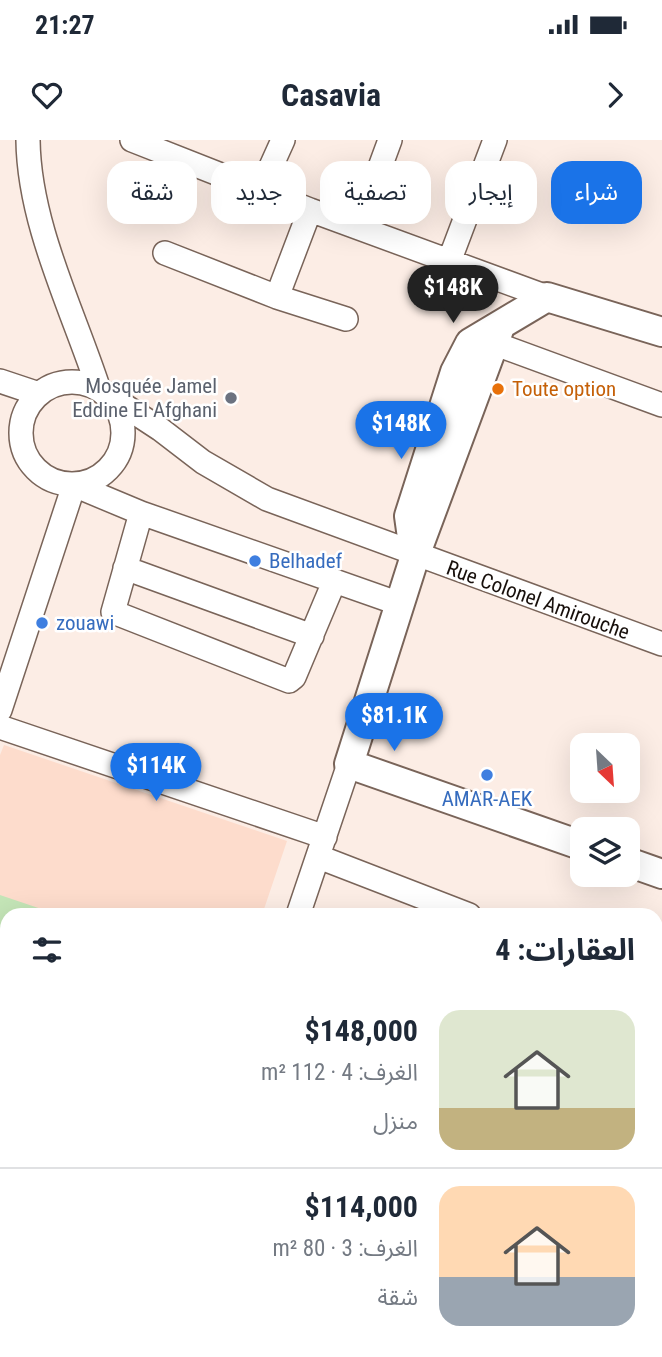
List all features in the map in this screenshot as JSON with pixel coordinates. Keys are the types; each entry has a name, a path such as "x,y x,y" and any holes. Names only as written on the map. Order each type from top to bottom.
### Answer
{"main road":[{"path":"415,556 409,516 455,372 470,342 497,335 547,296 662,332"},
{"path":"497,335 415,556 349,764 570,841"},
{"path":"640,866 662,874"}],"street":[{"path":"28,140 29,160 43,227 101,390 116,407 122,424 120,449 106,471 91,481 74,485"},
{"path":"132,140 211,171"},
{"path":"274,161 283,140"},
{"path":"358,227 390,140"},
{"path":"450,259 495,140"},
{"path":"306,208 547,296"},
{"path":"277,297 310,210"},
{"path":"165,253 277,297 346,320"},
{"path":"497,335 662,405"},
{"path":"0,381 39,394"},
{"path":"101,390 72,382 54,385 28,405 20,436 31,466 43,476 400,604"},
{"name":"Rue Colonel Amirouche","path":"101,390 204,462 267,499 374,541 662,644"},
{"path":"0,443 24,452"},
{"path":"0,710 74,485"},
{"path":"141,513 113,612 289,681 312,636 334,582"},
{"path":"374,541 393,531 409,516"},
{"path":"125,568 312,636"},
{"path":"0,727 322,847 454,908"},
{"path":"300,908 349,764"}],"shaded area":[{"path":"4,745 287,841 264,908 0,908 0,755"}],"green space":[{"path":"0,895 38,908 0,908"}],"place":[{"name":"Toute option","path":"498,389"},
{"name":"Mosquée Jamel Eddine El Afghani","path":"231,398"},
{"name":"Belhadef","path":"255,561"},
{"name":"zouawi","path":"42,623"},
{"name":"AMAR-AEK","path":"487,775"}]}
